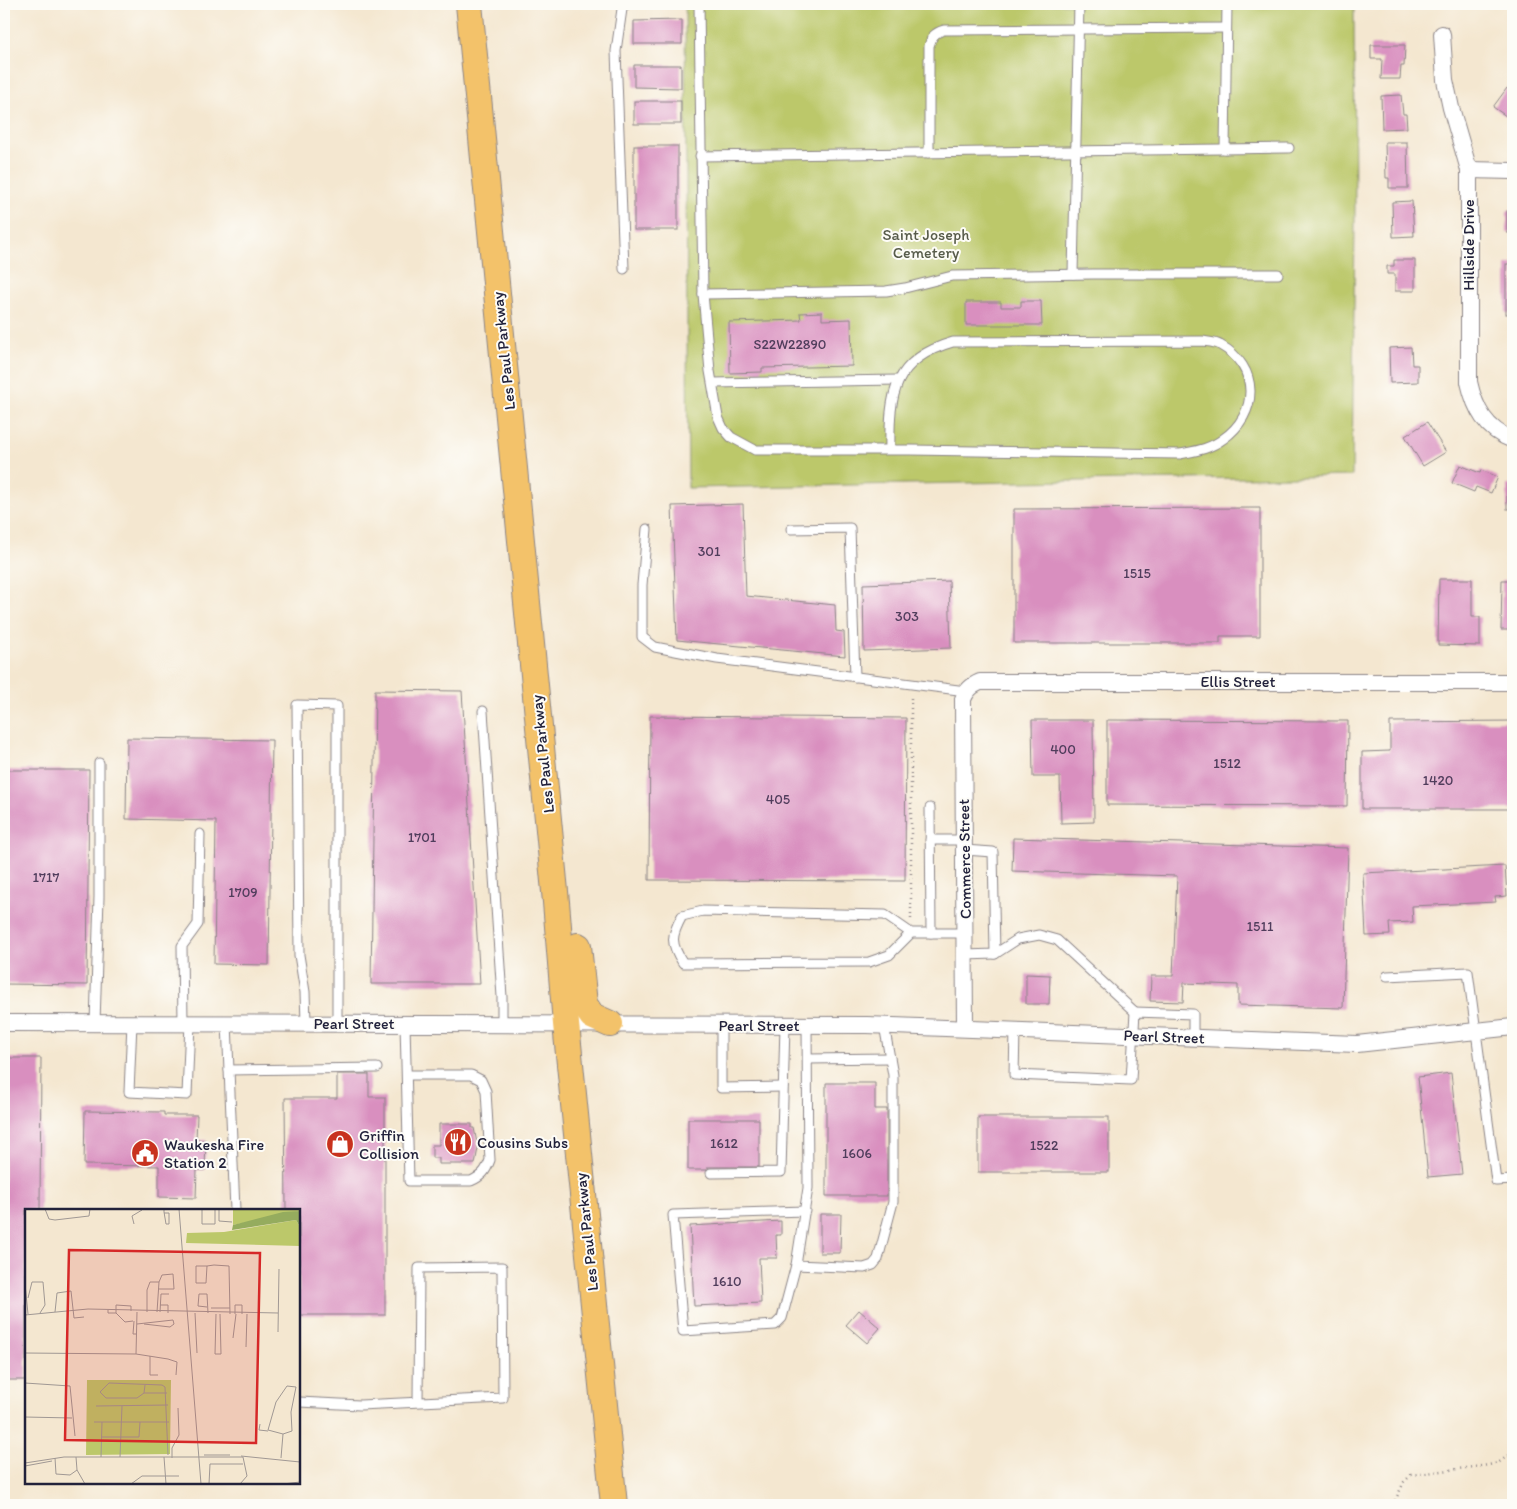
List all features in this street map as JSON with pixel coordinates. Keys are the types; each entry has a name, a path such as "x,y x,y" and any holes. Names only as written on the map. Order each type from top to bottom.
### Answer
{"main road":[{"name":"Les Paul Parkway","path":"469,4 566,1024 614,1505"},
{"path":"542,759 569,857 584,1004 592,1016 610,1024"}],"street":[{"name":"Hillside Drive","path":"1442,34 1445,80 1469,170 1469,382 1473,399 1480,415 1490,428 1513,440"},
{"path":"1469,170 1513,171"},
{"name":"Ellis Street","path":"966,691 980,682 1513,682"},
{"name":"Commerce Street","path":"965,1028 963,699 966,691"},
{"name":"Pearl Street","path":"4,1023 884,1025 1357,1044 1513,1027"}],"lane":[{"path":"624,269 616,51 622,9 626,4"},
{"path":"699,4 700,156 704,294 718,417 730,437 755,450 1180,454 1204,449 1223,439 1239,424 1248,408 1251,388 1247,370 1235,355 1219,344 1202,341 953,342 936,347 923,355 909,366 899,380 890,409 890,450"},
{"path":"1073,274 1080,4"},
{"path":"1224,149 1227,4"},
{"path":"929,153 929,46 931,38 935,33 944,30 1226,28"},
{"path":"700,156 1289,148"},
{"path":"704,294 886,291 952,276 1278,274"},
{"path":"713,383 899,380"},
{"path":"791,529 850,528 855,676"},
{"path":"647,530 642,585 642,637 655,647 717,659 966,691"},
{"path":"306,1023 305,992 299,955 297,705 337,706 337,1023"},
{"path":"483,711 502,997 502,1024"},
{"path":"95,1023 99,897 99,763"},
{"path":"930,808 931,933"},
{"path":"132,1023 129,1092 187,1094 182,946 198,924 200,834"},
{"path":"930,840 993,852 995,954"},
{"path":"911,933 889,955 869,962 682,963 674,950 673,932 682,916 703,911 885,915 911,933 965,933"},
{"path":"966,954 995,954 1018,939 1039,935 1057,940 1136,1012 1193,1014 1193,1037"},
{"path":"1387,976 1468,972 1496,1181 1513,1180"},
{"path":"1015,1031 1014,1075 1131,1080 1136,1012"},
{"path":"228,1023 235,1209"},
{"path":"405,1024 409,1181 471,1181 480,1177 490,1160 486,1090 481,1080 471,1074 407,1075"},
{"path":"721,1024 721,1088 783,1087"},
{"path":"804,1211 673,1215 682,1331 775,1325 782,1318 796,1265 808,1188 807,1024"},
{"path":"712,1173 781,1172 785,1025"},
{"path":"796,1265 864,1268 873,1264 878,1259 893,1202 893,1075 884,1025"},
{"path":"808,1059 890,1058"},
{"path":"230,1070 377,1068"},
{"path":"300,1402 360,1405 503,1398 502,1267 419,1268 418,1402"}],"path":[{"path":"911,707 911,933"},
{"path":"1393,1505 1404,1482 1411,1475 1490,1465 1498,1463 1513,1452"}],"green space":[{"name":"Saint Joseph Cemetery","path":"685,4 1354,4 1355,222 1352,476 688,488"}],"building":[{"path":"682,20 682,44 634,44 634,21"},
{"path":"1371,45 1405,45 1404,66 1401,66 1400,79 1381,79 1382,59 1371,59"},
{"path":"634,65 681,65 681,88 634,87"},
{"path":"1507,88 1513,92 1513,121 1493,107"},
{"path":"1401,95 1403,114 1406,114 1407,128 1382,129 1381,96"},
{"path":"634,101 681,101 681,124 634,124"},
{"path":"1385,142 1407,142 1408,188 1389,188 1389,178 1386,178"},
{"path":"634,146 678,146 678,230 634,230"},
{"path":"1412,201 1414,236 1393,237 1392,202"},
{"path":"1507,211 1513,211 1513,233 1507,233"},
{"path":"1394,260 1415,260 1415,291 1395,291 1395,274 1387,274 1387,266 1394,266"},
{"path":"1506,264 1513,264 1513,314 1506,314"},
{"path":"1021,301 1041,301 1042,325 966,325 966,302 1001,302 1001,307 1021,307"},
{"path":"822,312 822,320 851,319 852,366 762,368 762,372 730,373 729,322 801,320 800,313"},
{"path":"1411,347 1412,365 1418,365 1418,382 1390,383 1389,348"},
{"path":"1427,422 1446,452 1423,466 1405,436"},
{"path":"1460,465 1480,473 1481,470 1498,477 1491,493 1476,487 1474,492 1452,483"},
{"path":"1507,485 1513,485 1513,509 1507,509"},
{"path":"743,504 746,596 835,605 836,631 844,632 845,656 677,640 672,506"},
{"path":"1260,508 1260,636 1220,636 1220,643 1014,643 1014,509"},
{"path":"1439,579 1472,579 1472,617 1480,617 1480,646 1438,645"},
{"path":"1502,580 1513,580 1513,646 1511,646 1511,630 1501,630"},
{"path":"949,581 951,648 864,651 863,584"},
{"path":"375,690 462,691 480,984 371,984"},
{"path":"650,716 906,718 905,881 649,880"},
{"path":"1032,720 1093,720 1094,822 1061,823 1060,777 1033,777"},
{"path":"1107,720 1348,721 1347,806 1107,805"},
{"path":"1513,721 1513,809 1362,809 1362,752 1390,751 1390,722"},
{"path":"127,738 272,740 269,965 214,964 216,821 126,819"},
{"path":"4,770 89,770 87,985 4,984"},
{"path":"1013,838 1348,848 1343,1008 1238,1005 1238,985 1184,983 1183,1002 1150,1001 1151,976 1173,976 1177,876 1012,871"},
{"path":"1505,866 1507,896 1495,897 1496,902 1412,906 1413,922 1389,923 1390,935 1366,936 1363,873"},
{"path":"1026,974 1050,975 1049,1004 1026,1004"},
{"path":"4,1058 41,1058 40,1209 25,1209 25,1380 4,1380"},
{"path":"1451,1073 1462,1174 1428,1177 1418,1077"},
{"path":"337,1074 369,1074 369,1097 385,1097 385,1315 300,1315 300,1209 286,1209 285,1098 337,1098"},
{"path":"826,1083 875,1083 875,1109 887,1109 887,1196 826,1196"},
{"name":"Waukesha Fire Station 2","path":"85,1111 164,1112 164,1115 197,1115 196,1140 206,1140 205,1170 197,1170 196,1198 159,1197 159,1166 84,1165"},
{"path":"978,1117 1109,1117 1109,1172 978,1172"},
{"path":"688,1119 759,1119 759,1167 708,1167 708,1170 688,1170"},
{"name":"Cousins Subs","path":"439,1124 472,1124 478,1148 475,1164 439,1164 439,1158 432,1158 432,1145 439,1145"},
{"path":"820,1214 841,1214 840,1253 820,1253"},
{"path":"781,1221 781,1235 776,1235 777,1258 759,1258 761,1303 694,1306 690,1226"},
{"path":"859,1310 880,1328 867,1343 846,1325"}],"place":[{"name":"Cousins Subs","path":"458,1142"},
{"name":"Griffin Collision","path":"340,1144"},
{"name":"Waukesha Fire Station 2","path":"145,1153"}]}
